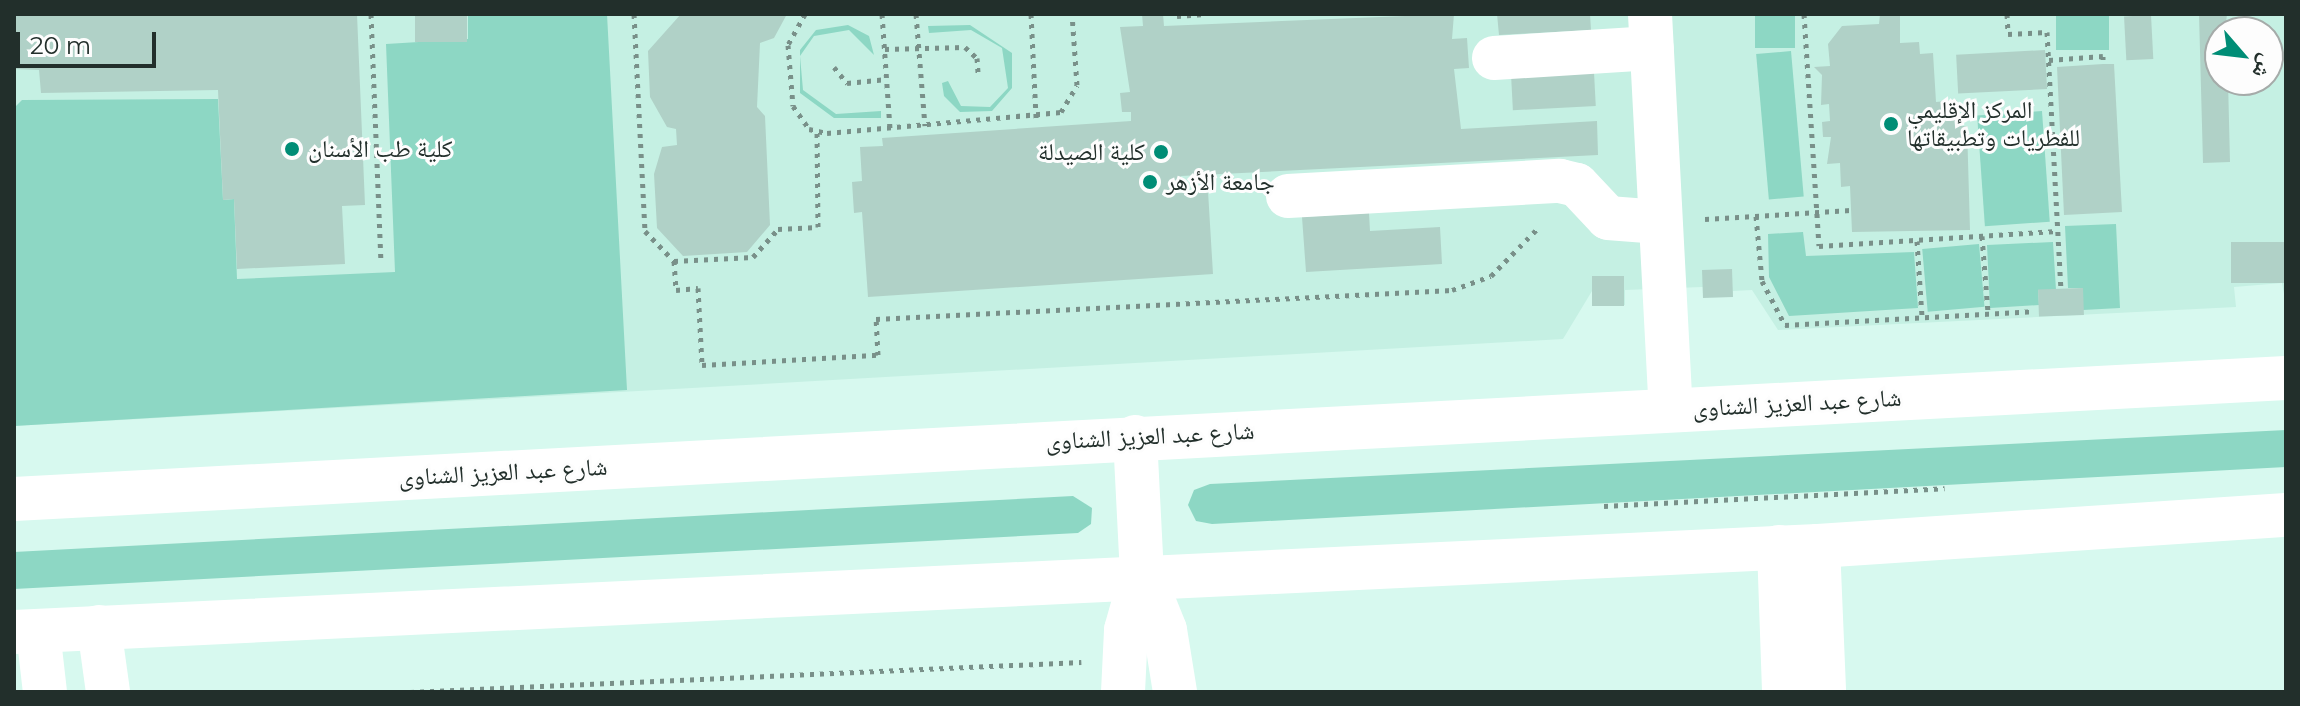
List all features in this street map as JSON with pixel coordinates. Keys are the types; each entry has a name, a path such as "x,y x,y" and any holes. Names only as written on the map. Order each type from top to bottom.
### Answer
{"street":[{"path":"1494,58 1651,31 1671,409"},
{"path":"1288,196 1540,183 1577,185 1608,218 1660,222"},
{"name":"شارع عبد العزيز الشناوى","path":"14,499 2286,378"},
{"path":"1122,676 1142,573 1135,437"},
{"path":"45,692 26,631 1142,573 1798,546 2286,515"},
{"path":"1784,692 1798,546"},
{"path":"1798,546 1824,692"},
{"path":"1142,573 1165,630 1175,692"},
{"path":"99,627 108,692"}],"path":[{"path":"371,14 381,260"},
{"path":"634,14 645,231 674,261 676,290 698,288 702,365 878,355 876,319 1473,285 1532,241 1541,218 1540,183"},
{"path":"674,261 753,257 778,229 818,227 817,133 793,106 788,45 805,14"},
{"path":"882,14 890,128"},
{"path":"916,14 925,126"},
{"path":"1031,14 1036,118"},
{"path":"817,133 1036,118 1061,112 1075,95 1072,14"},
{"path":"1177,16 1205,14"},
{"path":"1804,14 1819,246 2058,231"},
{"path":"2007,14 2008,34 2047,32 2061,289"},
{"path":"885,49 965,47 977,58 978,74"},
{"path":"2049,60 2103,56 2103,64"},
{"path":"834,67 847,83 887,79"},
{"path":"1660,222 1851,210"},
{"path":"1756,216 1762,281 1785,325 2033,311"},
{"path":"1982,236 1988,313"},
{"path":"1917,241 1922,317"},
{"path":"410,692 1122,676"}],"shaded area":[{"name":"جامعة الأزهر","path":"14,14 2286,14 2286,305 2282,283 2234,287 2236,307 1778,330 1752,290 1733,291 1733,297 1702,287 1625,290 1625,305 1593,306 1592,291 1563,339 14,426"},
{"path":"468,14 607,14 627,390 14,426 14,108 22,100 218,99 223,200 234,199 237,279 395,272 386,44 468,39"},
{"path":"1755,14 1795,14 1795,48 1755,48"},
{"path":"2056,14 2109,14 2109,50 2056,50"},
{"path":"848,25 869,36 874,55 849,30 814,36 800,56 800,50 816,30"},
{"path":"970,25 1012,53 1012,88 992,111 960,112 944,96 942,83 948,81 961,106 990,107 1008,88 1002,48 971,30 929,33 928,26"},
{"path":"1791,51 1804,196 1769,199 1756,54"},
{"path":"800,56 803,90 836,114 881,111 881,118 834,118 800,93"},
{"path":"2042,111 2050,222 1985,226 1977,116"},
{"path":"2116,224 2120,308 2083,310 2083,288 2068,288 2065,226"},
{"path":"1803,232 1806,256 1914,252 1918,308 1789,316 1769,277 1768,234"},
{"path":"2053,242 2056,290 2038,290 2039,305 1990,308 1987,245"},
{"path":"1979,244 1984,307 1928,312 1922,249"},
{"path":"2286,430 2286,467 1212,524 1196,521 1188,505 1194,490 1210,484"},
{"path":"1073,496 1092,508 1091,524 1078,533 14,589 14,552"}],"building":[{"name":"كلية طب الأسنان","path":"14,14 357,14 365,205 342,206 345,264 237,269 234,199 223,200 218,90 41,93 39,70 14,69"},
{"path":"415,14 467,14 467,42 415,42"},
{"path":"681,14 787,14 774,38 760,43 757,107 765,116 770,225 747,252 683,256 657,228 654,174 662,147 677,145 676,129 667,127 650,97 648,51"},
{"name":"كلية الصيدلة","path":"1142,14 1163,14 1164,26 1454,14 1452,39 1467,38 1469,68 1454,69 1461,129 1597,121 1598,155 1181,176 1183,193 1208,191 1213,274 868,297 862,212 854,213 852,182 862,181 860,147 883,146 882,138 1131,121 1131,112 1122,112 1120,93 1130,92 1120,27 1143,26"},
{"path":"1497,14 1590,14 1591,30 1499,35"},
{"name":"المركز الإقليمي للفطريات وتطبيقاتها","path":"1880,14 1900,14 1900,43 1919,42 1920,54 1933,53 1936,102 1957,100 1960,126 1967,126 1970,230 1852,232 1850,186 1841,187 1840,163 1827,164 1831,137 1823,137 1822,122 1830,121 1829,104 1821,105 1822,75 1814,67 1830,66 1828,44 1842,26 1879,24"},
{"path":"2199,14 2227,14 2204,16 2204,96 2228,96 2230,162 2203,163"},
{"path":"2151,15 2153,59 2126,60 2124,16"},
{"path":"2045,50 2047,89 1958,94 1956,55"},
{"name":"المركز الإقليمي للفطريات وتطبيقاتها","path":"2114,64 2122,212 2064,215 2057,67"},
{"path":"1594,72 1596,106 1513,110 1511,76"},
{"path":"1369,213 1370,231 1440,227 1442,264 1306,272 1302,217"},
{"path":"2231,242 2286,242 2286,283 2231,283"},
{"path":"1732,269 1733,297 1703,298 1702,270"},
{"path":"1592,276 1624,276 1624,306 1592,306"},
{"path":"2083,288 2084,315 2039,317 2038,290"}],"place":[{"name":"المركز الإقليمي للفطريات وتطبيقاتها","path":"1891,124"},
{"name":"كلية طب الأسنان","path":"292,149"},
{"name":"كلية الصيدلة","path":"1161,152"},
{"name":"جامعة الأزهر","path":"1150,182"}]}
